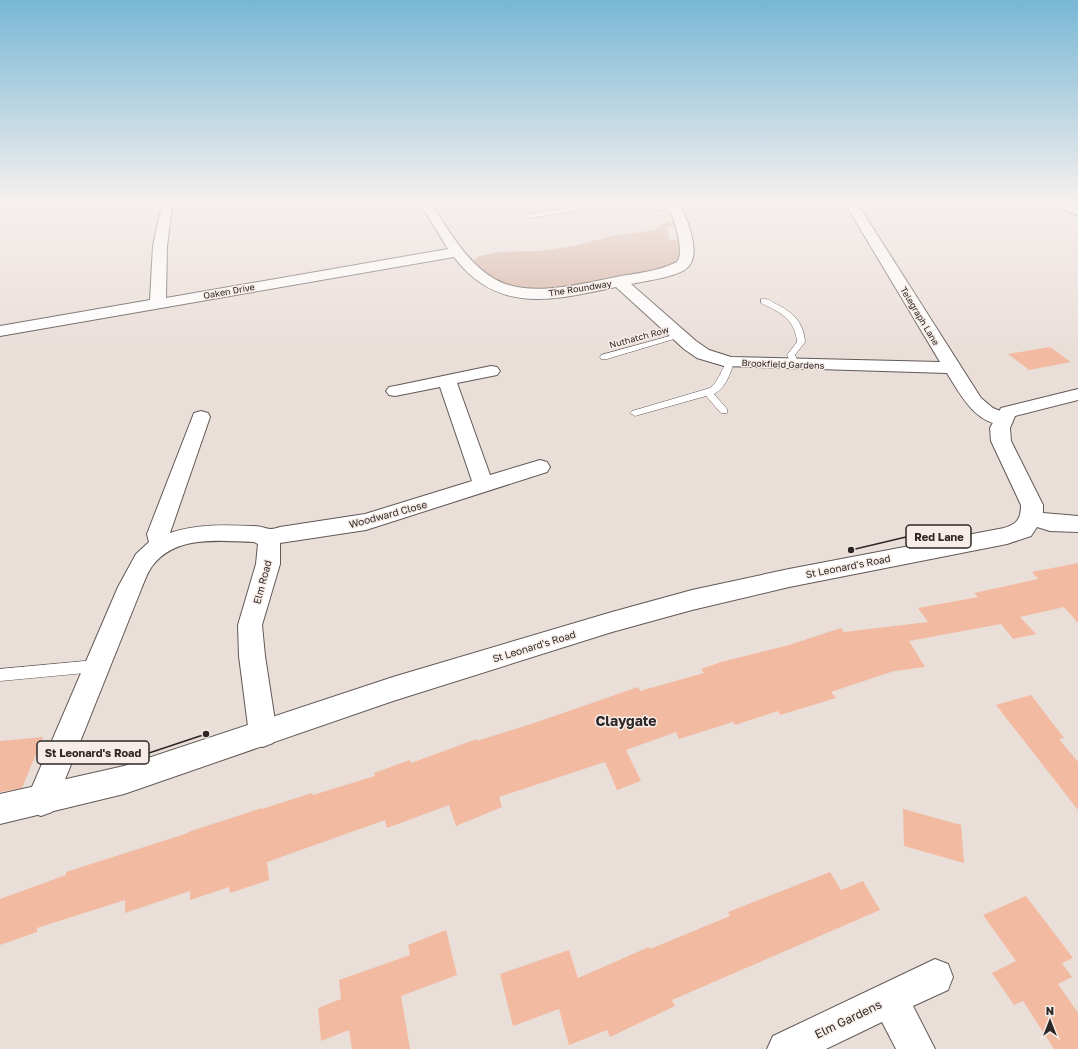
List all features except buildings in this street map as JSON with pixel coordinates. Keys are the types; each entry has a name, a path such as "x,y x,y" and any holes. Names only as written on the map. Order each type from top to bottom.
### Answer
{"street":[{"path":"158,303 160,249"},
{"name":"The Roundway","path":"456,249 474,271 490,285 516,293 539,294 565,291 674,270 681,267 686,260 687,249"},
{"name":"Telegraph Lane","path":"879,249 952,368 979,407 1003,419"},
{"name":"Oaken Drive","path":"0,331 458,252"},
{"name":"Brookfield Gardens","path":"618,281 680,336 703,354 730,362 952,368"},
{"path":"395,391 491,371"},
{"path":"447,380 483,484"},
{"path":"1074,528 1032,518 1032,505 1026,489 1001,441 1000,428 1003,419 1008,412 1078,394"},
{"path":"160,544 158,534 201,417"},
{"name":"Woodward Close","path":"267,539 280,535 366,522 540,467"},
{"name":"St Leonard's Road","path":"0,809 41,801 124,780 392,689 619,620 692,600 789,578 1007,536 1023,530 1032,518"},
{"path":"41,801 96,666 144,560 160,544 185,536 210,533 257,534 267,539"},
{"name":"Elm Road","path":"263,734 252,656 250,625 268,564 270,546 267,539"},
{"name":"Elm Gardens","path":"786,1049 935,977"},
{"name":"Elm Gardens","path":"889,999 916,1049"}],"lane":[{"path":"764,301 791,316 794,322 801,338 799,345 791,355 795,364"},
{"name":"Nuthatch Row","path":"604,356 680,336"},
{"path":"634,413 718,389 722,384 730,362"},
{"path":"708,393 724,411"},
{"path":"0,675 96,666"}],"shaded area":[{"path":"553,249 682,249 679,260 673,267 629,276 611,277 551,291 521,291 488,277 473,261 479,256 499,252 539,251"}],"place":[{"name":"Red Lane","path":"851,550"},
{"name":"St Leonard's Road","path":"206,734"}],"district":[{"name":"Claygate","path":"626,720"}]}
